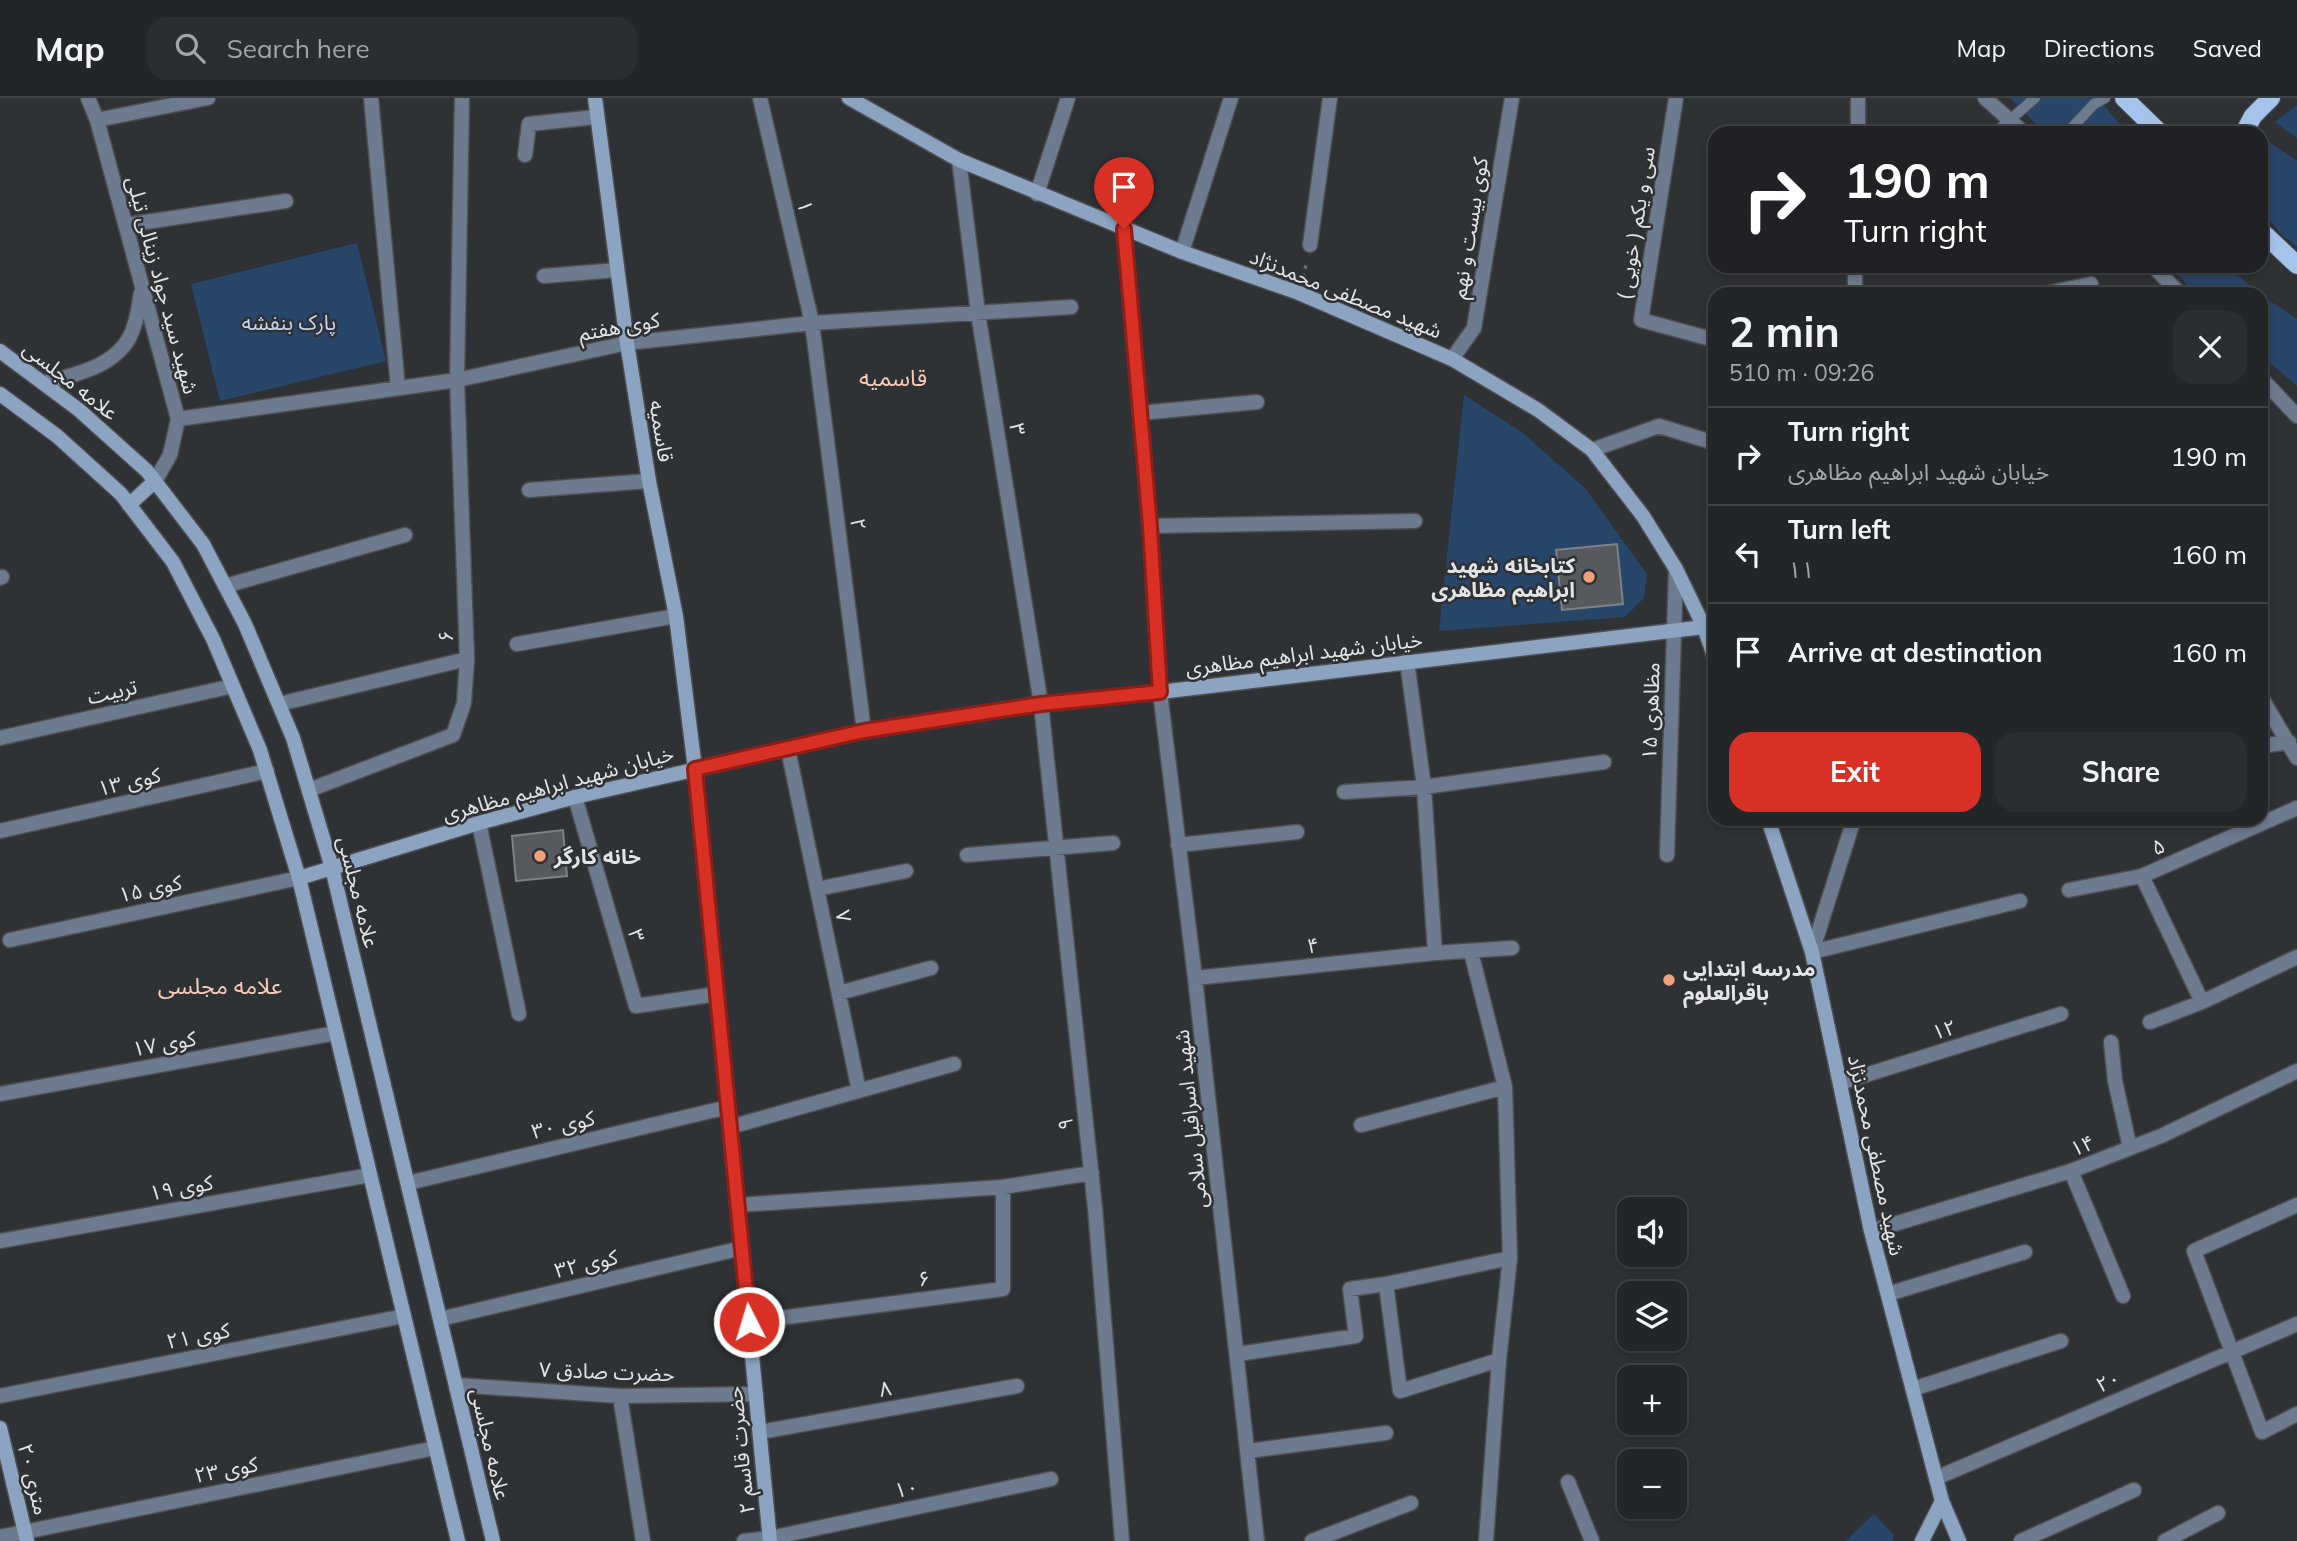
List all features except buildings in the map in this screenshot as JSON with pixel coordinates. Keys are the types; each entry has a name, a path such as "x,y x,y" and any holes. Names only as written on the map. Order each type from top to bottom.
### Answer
{"main road":[{"name":"قاسمیه","path":"595,98 627,343 649,481 676,616 695,769"},
{"name":"شهید مصطفی محمدنژاد","path":"849,98 958,160 1182,252 1299,293 1452,359 1538,410 1592,450 1643,516 1708,624"},
{"path":"2124,98 2153,126"},
{"path":"2248,126 2253,116 2271,98"},
{"path":"2268,238 2297,265"},
{"name":"علامه مجلسی","path":"0,351 79,410 155,481 203,544 245,624 279,704 293,738 332,868 493,1541"},
{"path":"0,394 57,436 121,495 173,562 213,639 260,750 299,878 458,1541"},
{"path":"129,505 155,481"},
{"name":"خیابان شهید ابراهیم مظاهری","path":"299,878 575,797 864,731 1041,704 1708,627"},
{"name":"۲ حضرت قاسم","path":"695,769 770,1540"},
{"name":"شهید مصطفی محمدنژاد","path":"1770,826 1812,952 1871,1231 1942,1501 1959,1541"},
{"name":"۲۰ متری","path":"0,1428 3,1452 26,1536"},
{"path":"1922,1541 1942,1501"}],"street":[{"name":"شهید سید جواد زینالی تیلی","path":"88,98 97,120 178,419 170,455 155,481"},
{"path":"97,120 208,98"},
{"path":"371,98 398,388"},
{"name":"۶","path":"309,790 453,735 464,703 467,659 457,380 462,98"},
{"name":"۱","path":"760,98 812,323"},
{"path":"1037,194 1068,98"},
{"path":"1182,252 1231,98"},
{"path":"1310,245 1330,98"},
{"name":"کوی بیست و نهم","path":"1452,359 1474,328 1512,98"},
{"name":"سی و یکم ( خویی )","path":"1676,98 1641,320 1708,338"},
{"path":"1858,98 1858,126"},
{"path":"1985,98 2016,126"},
{"path":"525,155 528,124 596,117"},
{"name":"۳","path":"958,160 978,313 1041,704"},
{"path":"126,225 286,201"},
{"name":"شهید اسرافیل سلامی","path":"1124,229 1150,526 1160,692 1238,1354 1257,1541"},
{"path":"544,276 617,270"},
{"path":"2160,273 2173,287"},
{"path":"2077,287 2091,284"},
{"path":"44,383 80,373 115,357 134,329 142,288"},
{"name":"کوی هفتم","path":"178,419 457,380 627,343 812,323 1071,307"},
{"name":"۲","path":"812,323 864,731"},
{"path":"2268,385 2297,416"},
{"path":"1140,413 1258,402"},
{"path":"1592,450 1659,426 1708,441"},
{"path":"529,490 649,481"},
{"path":"1150,526 1415,521"},
{"path":"225,586 405,535"},
{"name":"۱۵ مظاهری","path":"1667,855 1676,569"},
{"path":"517,644 676,616"},
{"path":"279,704 467,659"},
{"path":"1407,661 1424,788 1435,953"},
{"name":"تربیت","path":"0,738 233,686"},
{"name":"۹","path":"1041,704 1092,1173 1122,1541"},
{"path":"2268,708 2297,758"},
{"path":"2268,745 2289,742"},
{"name":"۷","path":"788,749 859,1091"},
{"path":"1345,792 1424,788 1604,762"},
{"name":"کوی ۱۳","path":"0,831 267,771"},
{"name":"۳","path":"575,797 636,1006 717,994"},
{"name":"۵","path":"2268,821 2297,808"},
{"path":"479,823 519,1014"},
{"path":"1812,952 1852,826"},
{"name":"۵","path":"2069,890 2142,876 2256,826"},
{"path":"1178,845 1297,832"},
{"path":"967,855 1113,843"},
{"path":"817,889 906,871"},
{"path":"2142,876 2202,1002"},
{"name":"کوی ۱۵","path":"10,940 299,878"},
{"path":"1812,952 2020,901"},
{"name":"۴","path":"1195,978 1435,953 1512,948"},
{"path":"1471,952 1505,1087 1510,1258 1499,1360 1486,1541"},
{"path":"2150,1022 2202,1002 2297,957"},
{"path":"839,993 931,968"},
{"name":"۱۲","path":"1840,1083 2061,1014"},
{"name":"کوی ۱۷","path":"0,1094 336,1033"},
{"path":"2111,1042 2115,1081 2130,1148"},
{"path":"730,1127 954,1064"},
{"name":"۱۴","path":"1871,1231 2071,1171 2161,1136 2297,1071"},
{"path":"1361,1125 1505,1087"},
{"name":"کوی ۳۰","path":"408,1183 728,1107"},
{"path":"2071,1171 2123,1296"},
{"path":"738,1206 1003,1187 1092,1173"},
{"name":"کوی ۱۹","path":"0,1241 370,1175"},
{"name":"۶","path":"749,1322 1003,1289 1003,1187"},
{"path":"2297,1205 2194,1251 2262,1432 2297,1414"},
{"name":"کوی ۳۲","path":"440,1319 742,1248"},
{"path":"1888,1294 2025,1252"},
{"path":"1238,1354 1356,1336 1350,1289 1387,1284 1510,1258"},
{"path":"1387,1284 1400,1391 1499,1360"},
{"name":"کوی ۲۱","path":"0,1396 404,1316"},
{"name":"۲۰","path":"1936,1478 2297,1324"},
{"path":"1913,1390 2061,1341"},
{"name":"۷ حضرت صادق","path":"456,1385 620,1396 756,1394"},
{"name":"۸","path":"760,1432 1017,1386"},
{"path":"620,1396 643,1541"},
{"path":"1248,1451 1386,1433"},
{"name":"کوی ۲۳","path":"0,1536 26,1536 435,1448"},
{"name":"۱۰","path":"744,1541 770,1540 1051,1479"},
{"path":"1568,1482 1590,1540"},
{"path":"2021,1541 2134,1490"},
{"path":"1312,1541 1411,1503"},
{"path":"2165,1541 2218,1513"}],"lane":[{"path":"2003,126 2035,98"},
{"path":"2074,126 2094,104 2105,98"}],"path":[{"path":"1299,293 1310,245"}],"green space":[{"path":"2010,98 2098,98 2121,126 2038,126"},
{"path":"2297,105 2297,138 2275,122"},
{"path":"2268,141 2297,161 2297,247 2283,236 2268,218"},
{"name":"پارک بنفشه","path":"357,243 386,361 220,401 191,284"},
{"path":"2176,273 2235,273 2252,287 2189,287"},
{"path":"2268,300 2297,319 2297,386 2268,361"},
{"path":"1464,395 1523,433 1585,488 1647,574 1644,598 1625,617 1439,631"},
{"path":"1874,1514 1894,1535 1893,1541 1845,1541"}],"place":[{"name":"کتابخانه شهید ابراهیم مظاهری","path":"1589,577"},
{"name":"خانه کارگر","path":"540,856"},
{"name":"مدرسه ابتدایی باقرالعلوم","path":"1669,980"}],"district":[{"name":"قاسمیه","path":"893,377"},
{"name":"علامه مجلسی","path":"220,985"}],"route":[{"path":"749,1322 695,769 864,731 1041,704 1160,692 1150,526 1124,229"}]}
